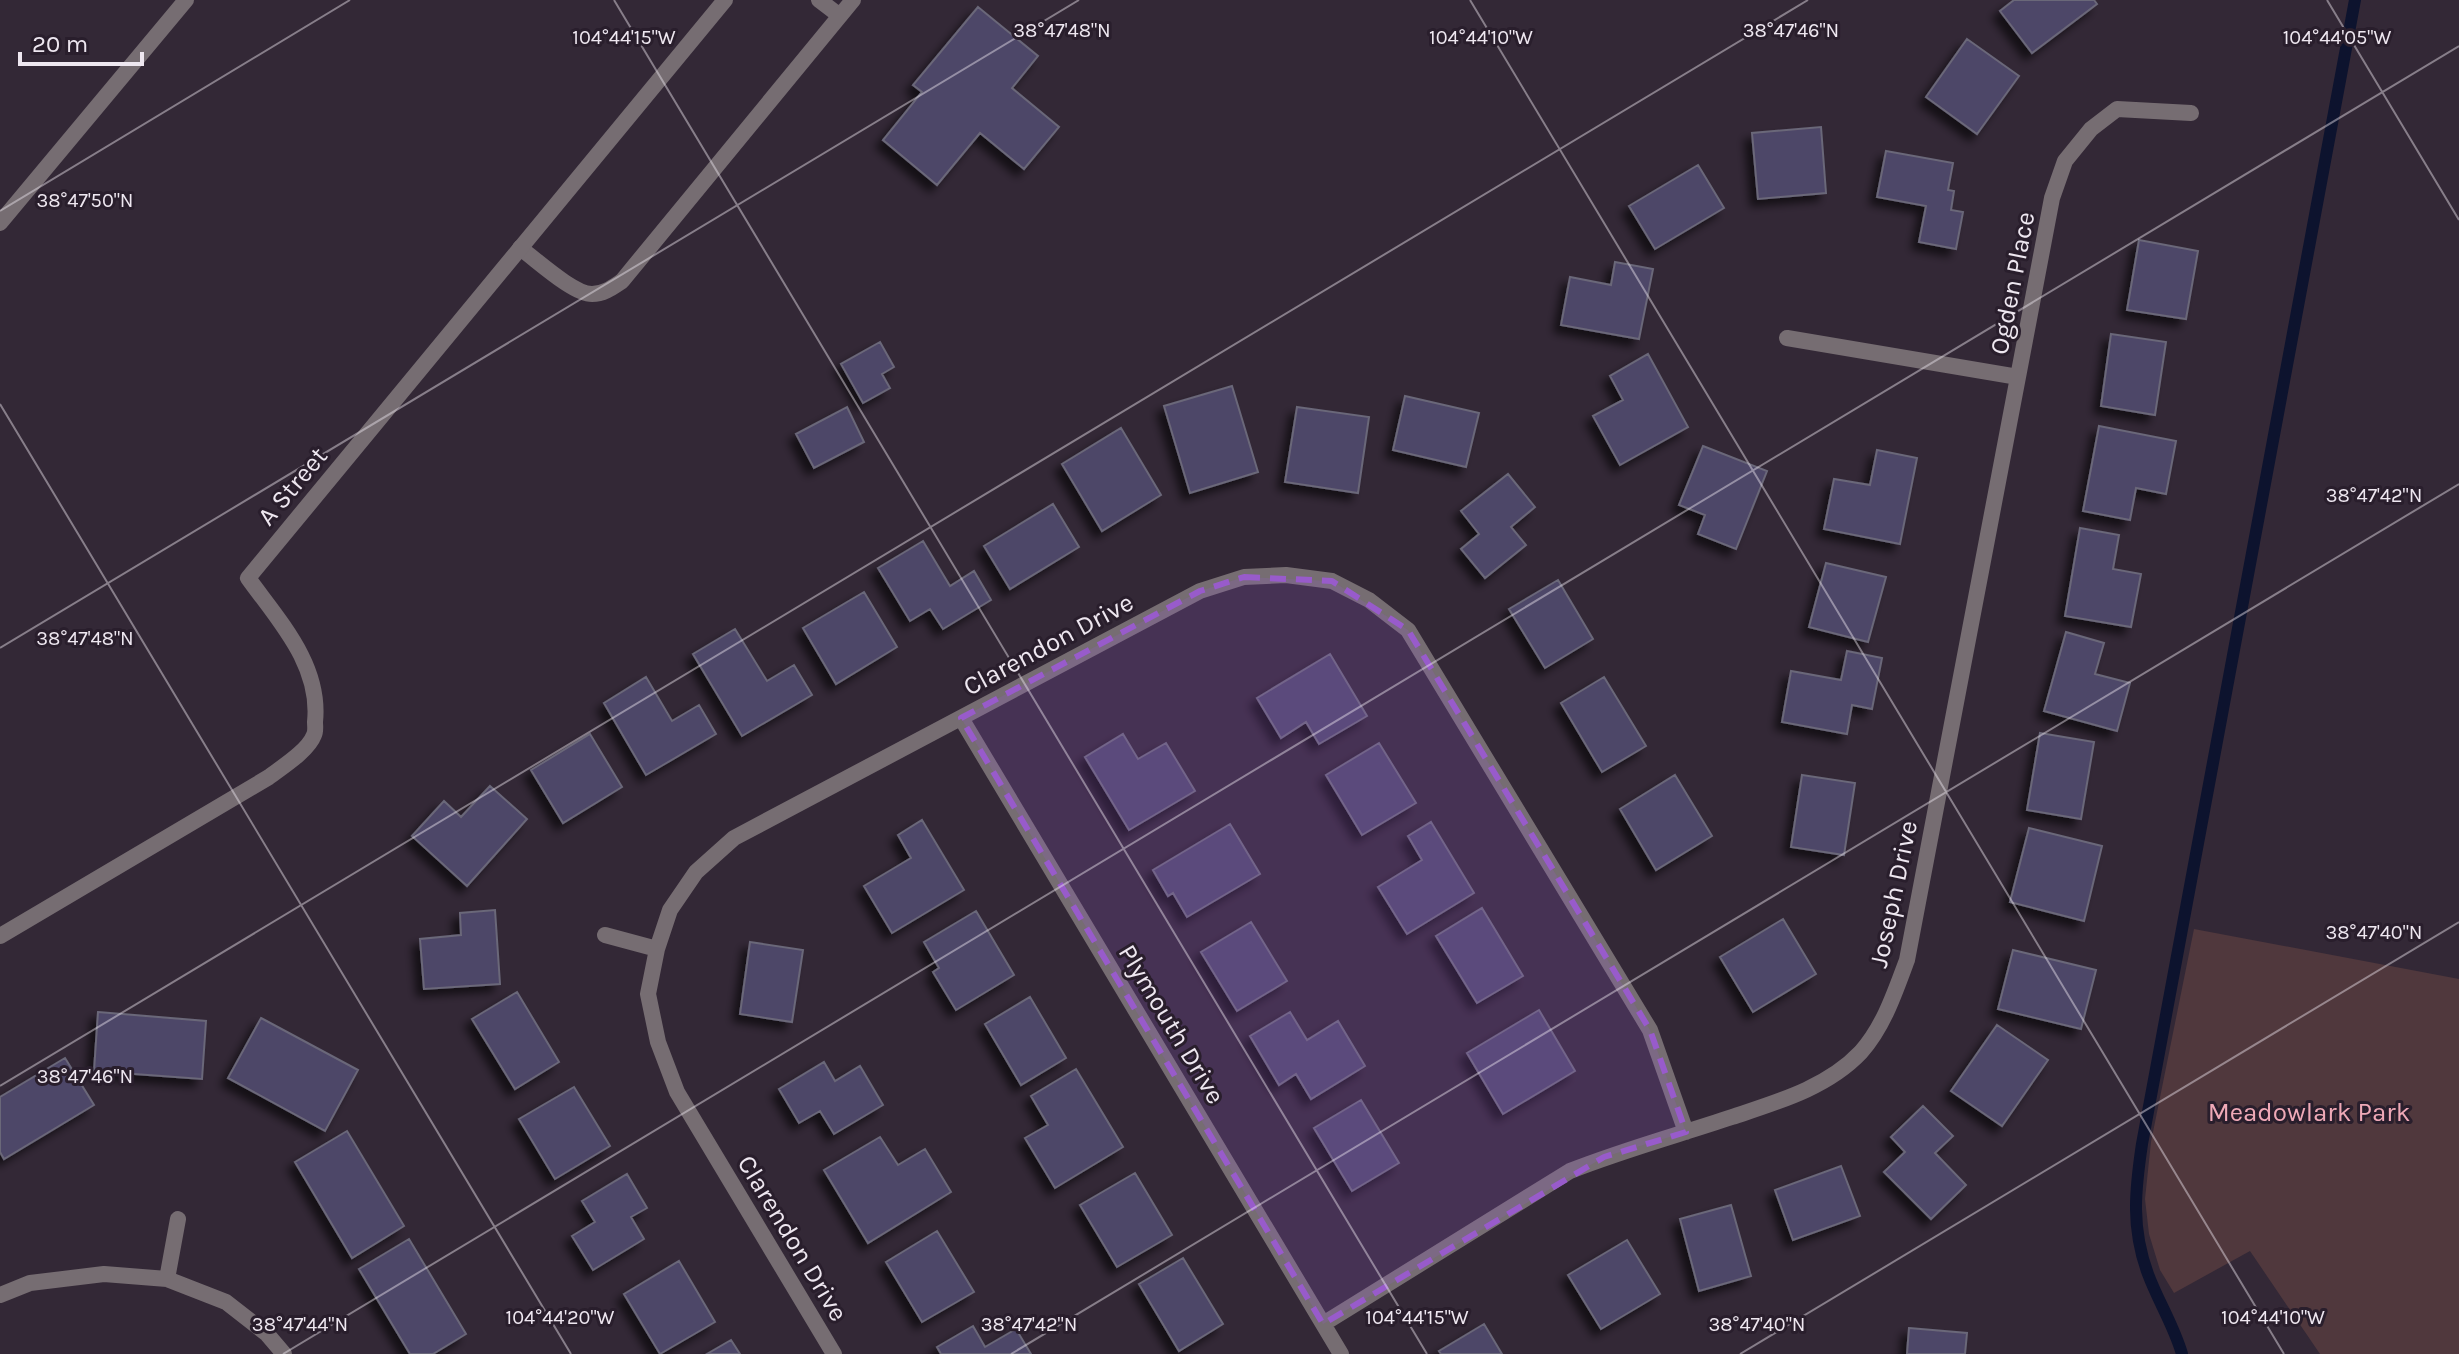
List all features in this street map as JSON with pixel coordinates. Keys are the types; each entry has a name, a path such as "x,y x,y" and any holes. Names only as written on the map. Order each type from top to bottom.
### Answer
{"street":[{"path":"0,223 186,0"},
{"name":"A Street","path":"0,936 269,777 295,758 314,735 317,704 309,674 295,641 248,578 725,0"},
{"path":"819,0 840,16"},
{"path":"520,248 575,289 590,295 605,292 622,281 853,0"},
{"name":"Ogden Place","path":"1787,338 2018,377 2052,198 2065,161 2091,129 2117,109 2191,113"},
{"name":"Joseph Drive","path":"1323,1324 1570,1171 1604,1157 1789,1098 1831,1077 1861,1052 1884,1019 1907,960 2018,377"},
{"name":"Clarendon Drive","path":"834,1354 677,1092 658,1042 648,994 657,949 670,910 696,872 734,838 1200,591 1244,577 1286,575 1332,581 1369,600 1408,630 1650,1030 1686,1132"},
{"name":"Plymouth Drive","path":"961,718 1341,1354"},
{"path":"605,935 657,949"},
{"path":"167,1279 178,1219"},
{"path":"0,1295 30,1283 104,1274 167,1279 226,1302 267,1334 284,1354"}],"highlighted area":[{"path":"1244,577 1332,581 1408,630 1650,1030 1686,1132 1604,1157 1323,1324 961,718 1200,591"}],"green space":[{"name":"Meadowlark Park","path":"2194,929 2459,979 2459,1354 2320,1354 2250,1251 2174,1293 2160,1270 2149,1234 2145,1199 2151,1142"}],"building":[{"path":"2014,0 2094,0 2097,4 2032,53 2000,11"},
{"path":"978,7 1038,56 1012,88 1059,127 1024,169 980,133 937,185 883,140 922,92 913,85"},
{"path":"1967,39 2019,76 1977,134 1926,97"},
{"path":"1821,127 1826,193 1758,199 1752,133"},
{"path":"1886,151 1953,163 1948,190 1954,191 1951,210 1963,212 1956,249 1919,242 1926,206 1877,197"},
{"path":"1698,165 1724,208 1655,249 1629,206"},
{"path":"2139,240 2198,251 2186,319 2127,310"},
{"path":"1615,262 1653,269 1639,339 1561,325 1570,277 1611,285"},
{"path":"2111,334 2166,342 2155,415 2101,406"},
{"path":"880,342 894,367 882,374 890,388 863,403 841,364"},
{"path":"1648,354 1688,427 1620,465 1593,416 1623,400 1610,376"},
{"path":"1232,386 1258,472 1190,493 1164,406"},
{"path":"1405,396 1479,413 1466,467 1393,450"},
{"path":"847,407 864,442 814,468 796,434"},
{"path":"1297,407 1369,417 1358,493 1285,482"},
{"path":"2099,426 2176,441 2166,494 2136,488 2130,520 2083,511"},
{"path":"1121,428 1161,495 1102,531 1062,464"},
{"path":"1703,446 1767,471 1736,549 1698,534 1705,515 1679,505"},
{"path":"1877,450 1917,458 1900,544 1824,529 1834,479 1870,485"},
{"path":"1508,474 1535,507 1511,527 1526,545 1485,578 1461,549 1479,534 1461,511"},
{"path":"1053,504 1079,547 1010,589 984,546"},
{"path":"2080,528 2119,535 2113,569 2141,574 2131,627 2065,616"},
{"path":"923,541 950,586 974,571 991,600 943,629 930,609 910,621 878,568"},
{"path":"1826,563 1886,577 1868,642 1809,627"},
{"path":"1558,580 1593,639 1545,668 1509,609"},
{"path":"864,592 897,647 836,684 803,628"},
{"path":"735,629 767,681 794,665 812,695 742,736 693,654"},
{"path":"2066,632 2104,643 2095,674 2130,683 2117,731 2044,711"},
{"path":"1847,651 1882,658 1872,709 1852,705 1847,734 1782,722 1791,671 1841,680"},
{"path":"1330,654 1367,716 1319,744 1306,722 1281,738 1257,698"},
{"path":"646,677 672,721 699,705 716,734 646,775 604,703"},
{"path":"1604,677 1646,746 1602,772 1561,703"},
{"path":"2040,733 2094,742 2081,819 2027,810"},
{"path":"590,734 622,787 563,823 531,770"},
{"path":"1123,734 1138,759 1166,743 1195,791 1129,830 1085,757"},
{"path":"1379,743 1416,803 1362,835 1326,775"},
{"path":"1675,775 1712,836 1656,870 1620,809"},
{"path":"1802,775 1855,783 1844,855 1791,847"},
{"path":"490,786 527,819 467,886 412,836 444,801 461,817"},
{"path":"922,820 964,890 892,933 864,886 911,858 898,835"},
{"path":"1431,822 1474,893 1407,934 1378,887 1422,860 1408,836"},
{"path":"1230,824 1260,874 1187,917 1173,893 1168,896 1153,870"},
{"path":"2029,828 2102,846 2084,921 2010,902"},
{"path":"1482,908 1523,976 1477,1003 1436,936"},
{"path":"495,910 500,984 424,989 420,939 461,935 460,913"},
{"path":"976,911 1014,975 956,1010 933,972 939,968 924,942"},
{"path":"1783,919 1816,974 1753,1012 1720,957"},
{"path":"1251,922 1287,981 1237,1011 1201,952"},
{"path":"750,942 803,950 792,1022 740,1014"},
{"path":"2013,950 2096,970 2081,1029 1998,1009"},
{"path":"517,992 559,1062 515,1089 472,1019"},
{"path":"1030,997 1066,1058 1021,1085 985,1024"},
{"path":"1539,1010 1575,1071 1503,1114 1467,1053"},
{"path":"98,1012 206,1021 202,1079 94,1071"},
{"path":"1290,1012 1307,1040 1338,1021 1365,1066 1311,1099 1296,1074 1279,1085 1250,1036"},
{"path":"261,1018 358,1070 325,1131 228,1078"},
{"path":"1997,1025 2048,1060 2002,1126 1951,1091"},
{"path":"65,1058 94,1105 4,1159 0,1152 0,1097"},
{"path":"824,1062 835,1081 860,1066 883,1105 834,1134 820,1111 799,1123 779,1089"},
{"path":"1076,1069 1123,1147 1055,1188 1025,1138 1048,1125 1031,1096"},
{"path":"574,1087 610,1146 555,1179 519,1119"},
{"path":"1361,1100 1399,1163 1352,1191 1314,1128"},
{"path":"1923,1106 1953,1136 1935,1153 1966,1185 1931,1219 1884,1172 1905,1152 1891,1137"},
{"path":"347,1131 404,1226 352,1258 295,1162"},
{"path":"880,1137 898,1165 925,1149 951,1192 868,1243 824,1170"},
{"path":"1841,1166 1860,1216 1793,1240 1775,1190"},
{"path":"1135,1173 1172,1235 1117,1267 1080,1205"},
{"path":"627,1174 647,1208 631,1217 644,1239 593,1270 572,1236 595,1222 582,1201"},
{"path":"1731,1205 1751,1276 1699,1291 1680,1219"},
{"path":"937,1231 974,1292 922,1322 886,1262"},
{"path":"409,1239 466,1334 433,1354 410,1354 359,1269"},
{"path":"1627,1240 1660,1294 1601,1329 1568,1275"},
{"path":"1183,1258 1223,1324 1179,1351 1139,1284"},
{"path":"679,1261 715,1322 660,1354 624,1294"},
{"path":"1484,1324 1502,1354 1441,1354 1439,1351"},
{"path":"973,1326 985,1347 1016,1329 1031,1354 941,1354 937,1347"},
{"path":"1909,1328 1967,1333 1965,1354 1907,1354"},
{"path":"731,1340 740,1354 707,1354"}],"waterway":[{"path":"2182,1354 2148,1274 2139,1241 2136,1194 2142,1144 2355,0"}]}
